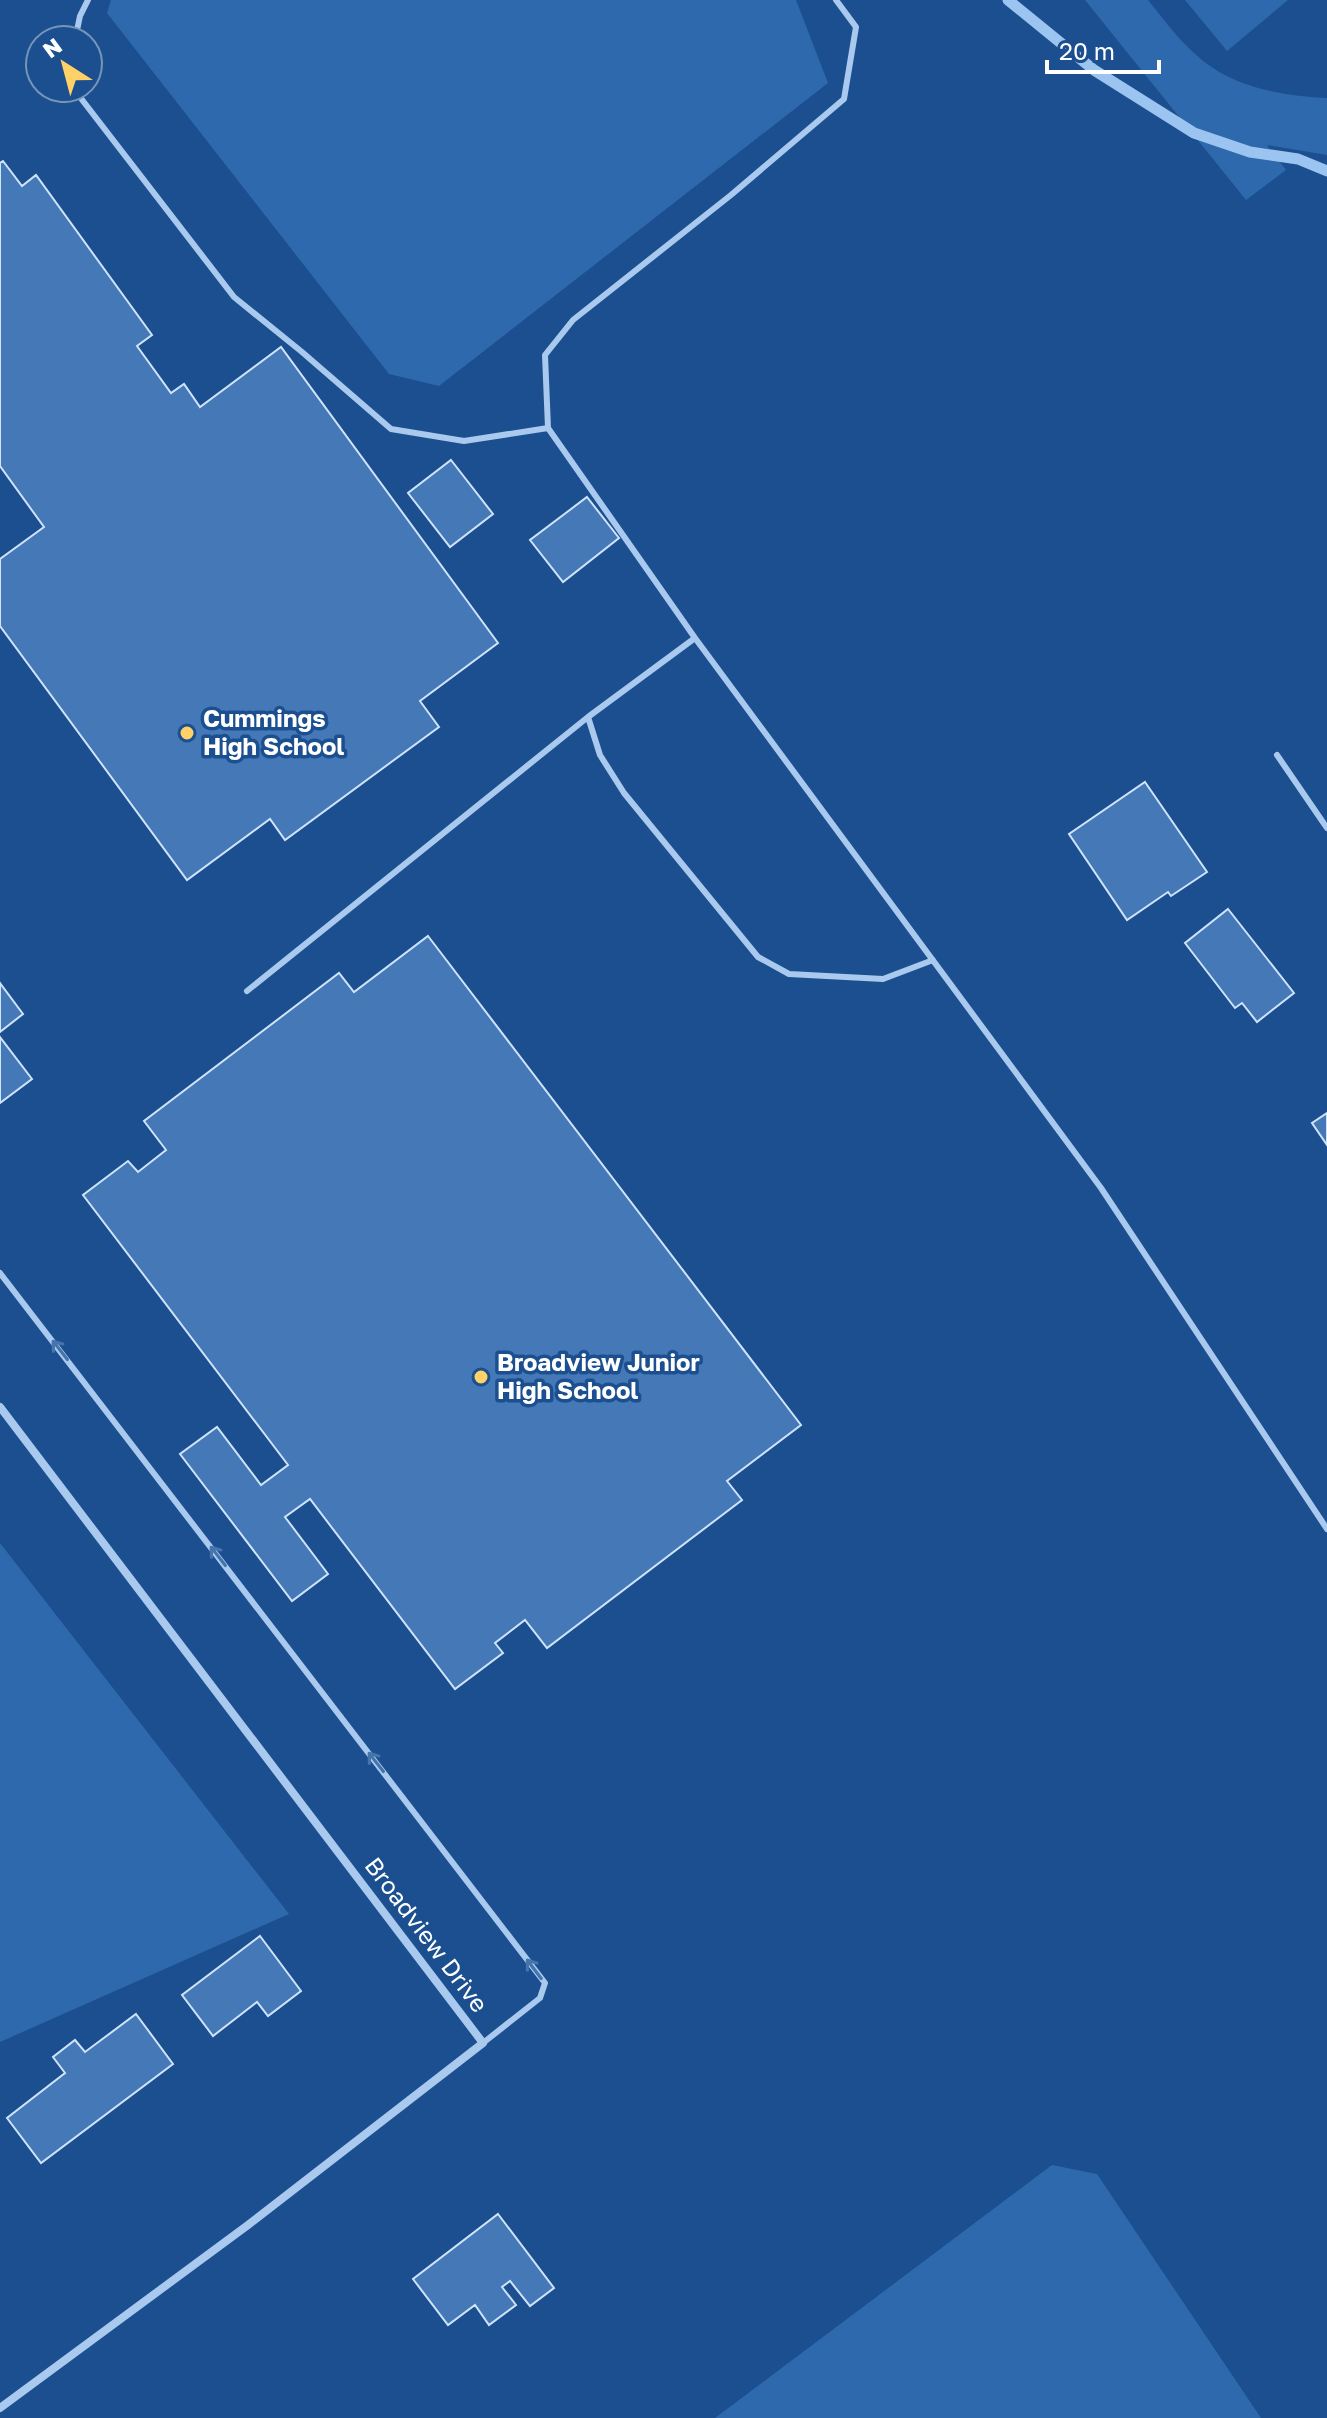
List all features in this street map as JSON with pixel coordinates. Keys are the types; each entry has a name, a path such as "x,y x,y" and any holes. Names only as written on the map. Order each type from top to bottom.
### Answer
{"street":[{"name":"Broadview Drive","path":"0,1407 483,2043 248,2225 0,2408"}],"lane":[{"path":"78,24 88,0"},
{"path":"836,0 856,27 844,99 731,195 573,320 545,355 548,428 695,638 1101,1188 1327,1529"},
{"path":"85,104 234,297 391,429 464,441 548,428"},
{"path":"247,991 588,717 695,638"},
{"path":"588,717 600,755 624,793 758,957 789,974 883,979 933,960"},
{"path":"1277,755 1327,828"},
{"path":"0,1273 545,1983 540,1998 483,2043"}],"shaded area":[{"path":"111,0 796,0 828,83 439,386 389,374 107,13"},
{"path":"1085,0 1148,0 1186,45 1226,76 1268,90 1327,98 1327,155 1267,145 1286,170 1246,200"},
{"path":"1185,0 1288,0 1227,51"},
{"path":"0,1543 289,1914 0,2042"},
{"path":"1052,2165 1097,2174 1261,2418 715,2418"}],"building":[{"path":"3,161 22,186 36,175 152,335 137,346 171,393 184,384 200,407 281,347 498,643 420,701 439,727 285,840 270,819 187,880 0,626 0,559 44,527 0,466 0,163"},
{"path":"451,460 493,514 450,547 408,493"},
{"path":"587,497 619,538 563,582 530,540"},
{"path":"1145,782 1207,872 1171,896 1168,892 1127,920 1069,834"},
{"path":"1228,909 1294,993 1257,1022 1242,1003 1235,1008 1185,943"},
{"path":"428,936 801,1425 727,1481 742,1500 547,1648 525,1620 495,1643 503,1653 455,1689 310,1499 285,1517 328,1574 292,1601 180,1454 217,1427 261,1485 288,1465 83,1195 128,1161 138,1172 166,1150 144,1121 339,973 354,992"},
{"path":"0,983 23,1014 0,1032"},
{"path":"0,1037 32,1079 0,1103"},
{"path":"1327,1113 1327,1145 1312,1123"},
{"path":"260,1936 301,1991 268,2016 257,2002 213,2036 182,1995"},
{"path":"136,2014 173,2064 41,2163 7,2118 65,2073 53,2057 75,2040 85,2052"},
{"path":"498,2214 554,2288 530,2306 510,2281 502,2287 516,2305 489,2325 475,2305 448,2325 413,2279"}],"waterway":[{"path":"1008,0 1094,70 1194,133 1250,152 1298,159 1327,171"}],"place":[{"name":"Cummings High School","path":"187,733"},
{"name":"Broadview Junior High School","path":"481,1377"}]}
